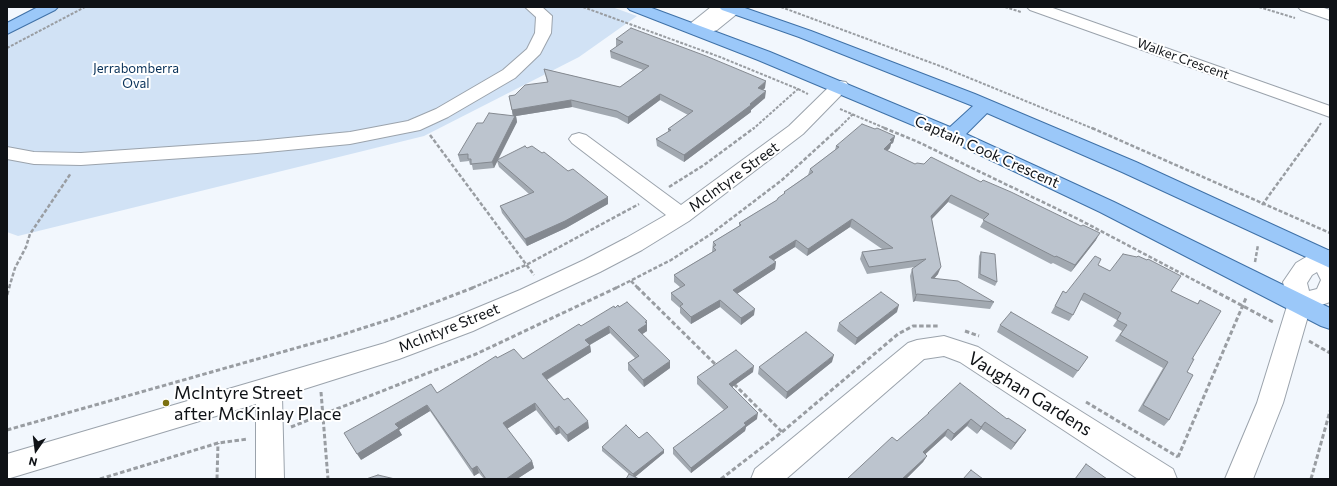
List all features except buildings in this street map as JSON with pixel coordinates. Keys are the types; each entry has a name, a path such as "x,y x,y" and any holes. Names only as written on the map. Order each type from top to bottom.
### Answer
{"main road":[{"path":"7,17 28,7"},
{"path":"7,29 50,7"},
{"name":"Captain Cook Crescent","path":"635,7 840,86 947,132 1108,207 1330,319"},
{"path":"728,7 805,34 977,102 1129,167 1261,228 1328,264"},
{"path":"947,132 977,102"}],"street":[{"path":"7,153 34,158 81,159 257,147 350,138 414,126 466,100 509,74 534,51 543,33 544,16 533,7"},
{"path":"699,31 711,27 730,13 728,7"},
{"name":"Walker Crescent","path":"1035,7 1159,50 1326,116"},
{"path":"1306,7 1330,15"},
{"name":"McIntyre Street","path":"7,467 318,375 390,352 464,324 528,296 592,266 634,244 680,216 796,130 840,86"},
{"path":"579,138 680,216"},
{"path":"1239,479 1270,403 1300,303 1295,282 1304,269 1328,264"},
{"path":"1300,303 1325,295 1330,286"},
{"name":"Vaughan Gardens","path":"765,479 917,350 944,346 969,354 1169,471"},
{"path":"269,389 270,479"}],"path":[{"path":"7,48 85,7"},
{"path":"7,430 335,337 456,295 526,265 654,196 704,165 756,126 798,89 583,7"},
{"path":"782,7 940,66 1077,121 1330,234"},
{"path":"824,102 916,141 1057,209 1274,323"},
{"path":"100,479 218,443 270,435 476,354 541,325 671,260 711,234 782,180 811,155 853,114"},
{"path":"1262,204 1326,116"},
{"path":"421,123 526,265"},
{"path":"7,295 15,268 26,247 30,234 81,159"},
{"path":"1169,471 1178,457 1244,306 1252,279 1261,228"},
{"path":"631,280 720,370"},
{"path":"721,479 782,432 898,334 913,326 931,325 945,327"},
{"path":"958,330 976,334 983,339"},
{"path":"318,375 324,414 328,479"},
{"path":"732,381 782,432"},
{"path":"1084,400 1178,457"},
{"path":"1311,479 1330,411"},
{"path":"217,479 218,443"}],"green space":[{"name":"Jerrabomberra Oval","path":"58,7 612,7 637,16 579,57 424,136 18,236 7,232 7,33"}],"place":[{"name":"McIntyre Street after McKinlay Place","path":"166,403"}]}
